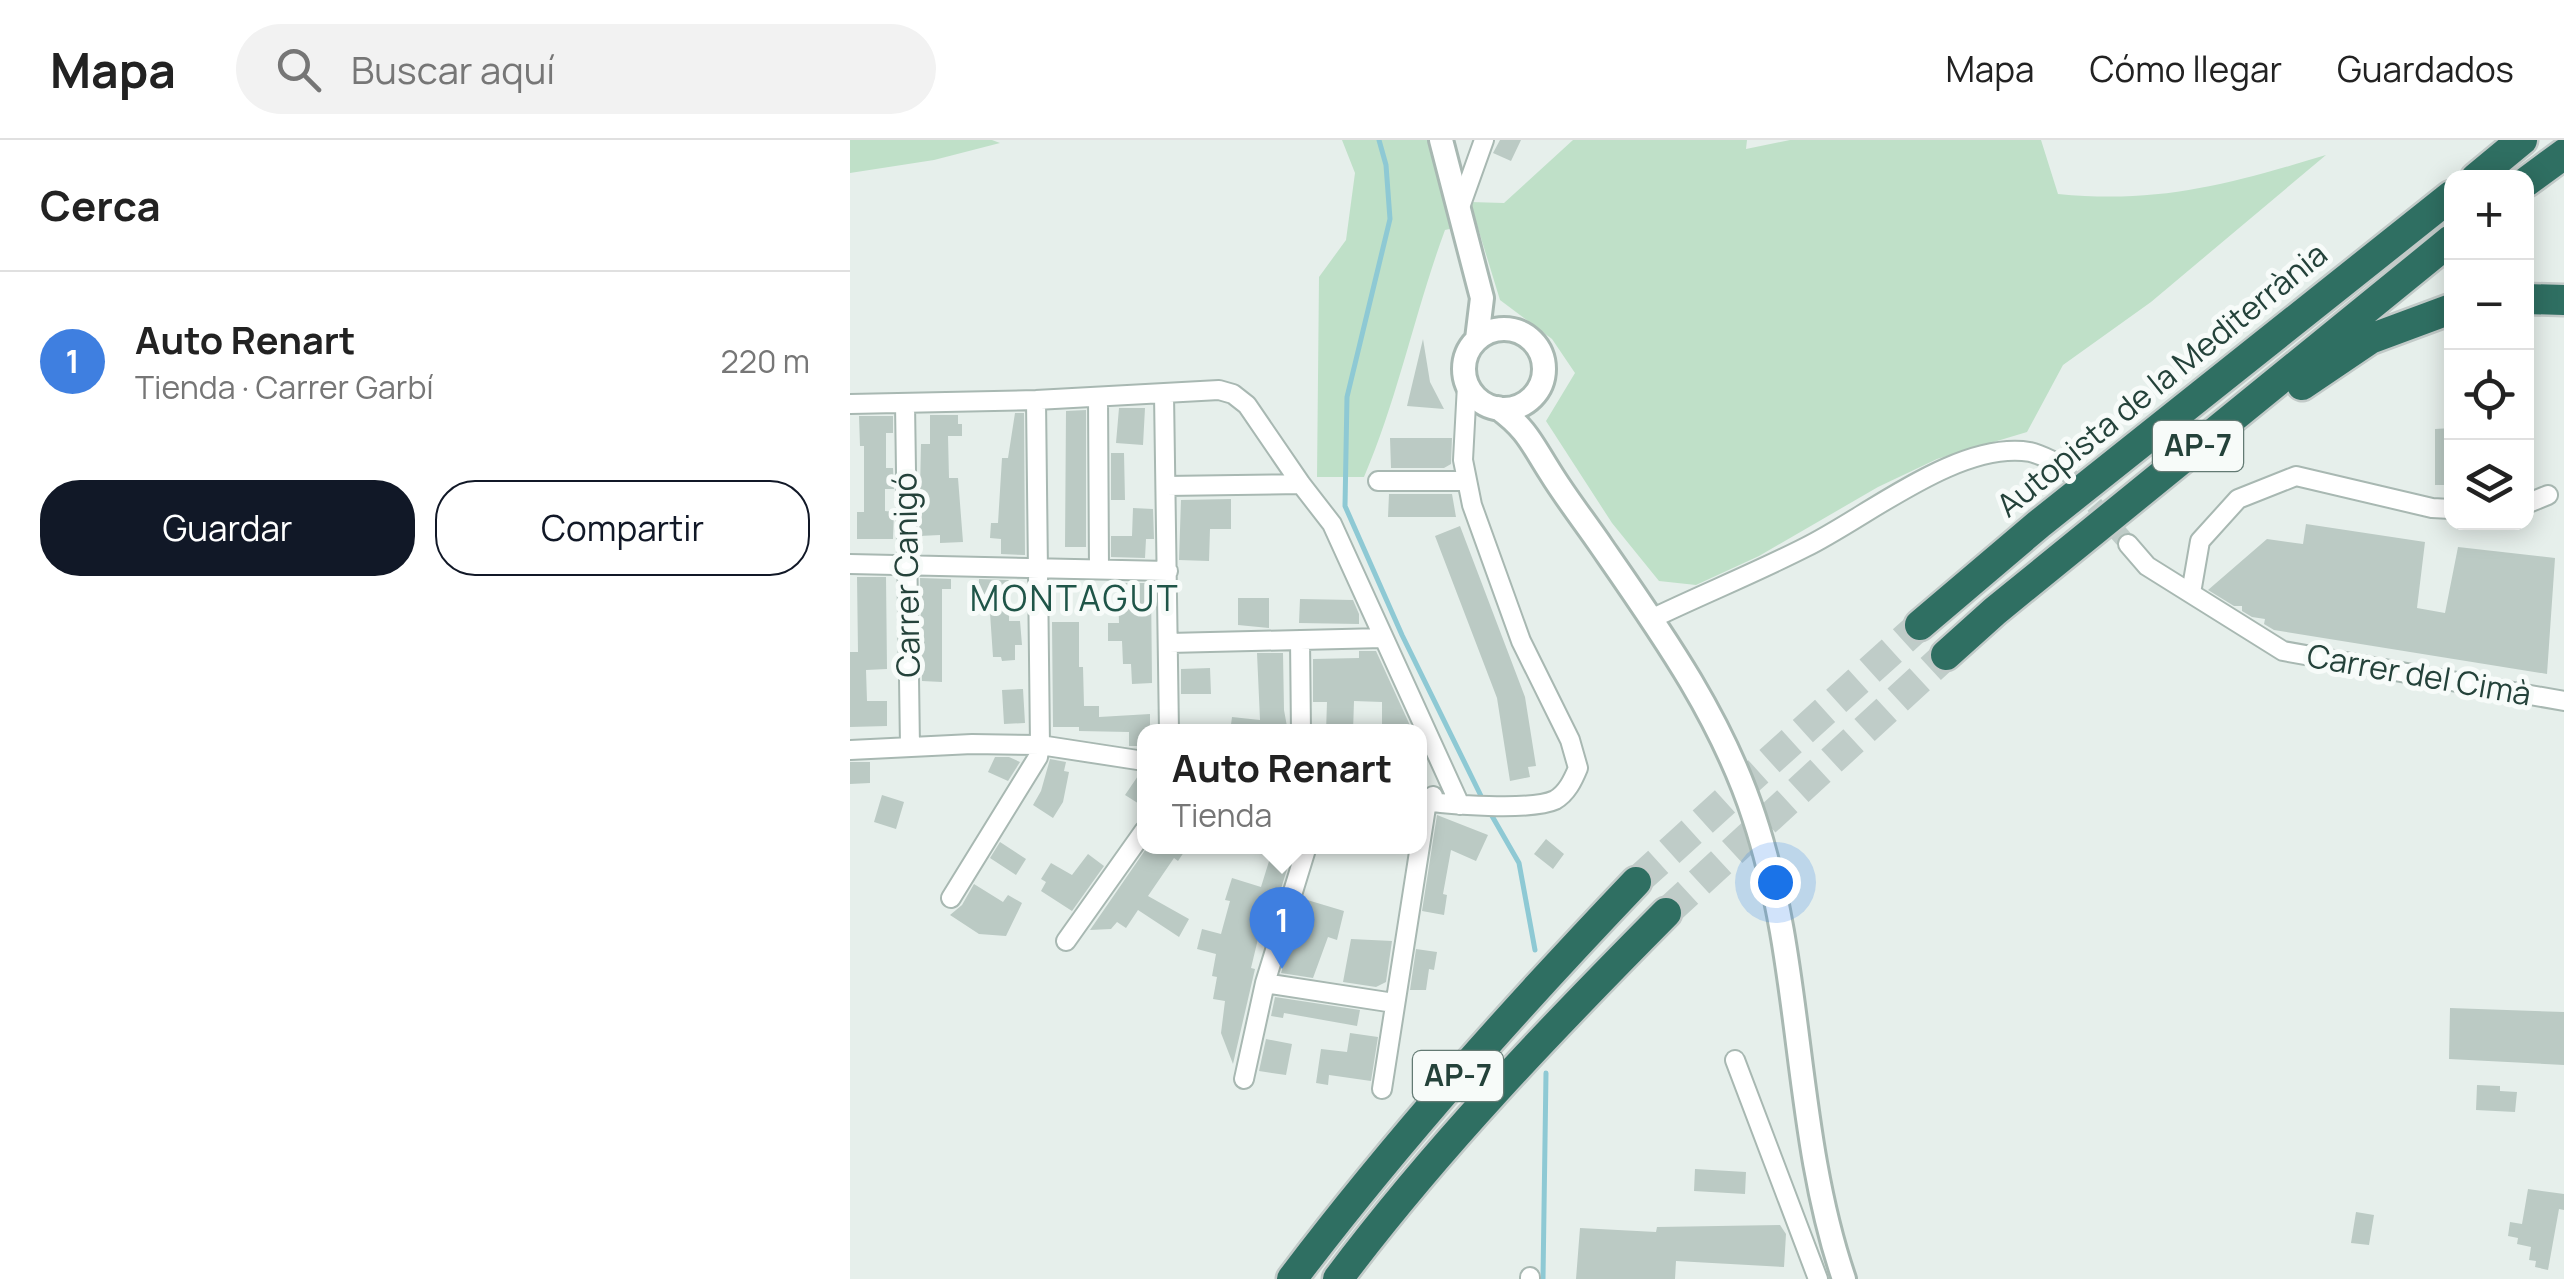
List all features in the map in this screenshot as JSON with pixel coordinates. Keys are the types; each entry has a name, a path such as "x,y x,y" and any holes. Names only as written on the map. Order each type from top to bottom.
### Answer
{"highway":[{"path":"2465,170 2496,140"},
{"path":"2486,170 2522,140"},
{"path":"2534,176 2564,154"},
{"path":"2390,242 2444,191"},
{"name":"Autopista de la Mediterrània","path":"1920,624 2038,524 2444,202"},
{"name":"AP-7","path":"1946,655 2444,246"},
{"path":"2534,299 2564,300"},
{"path":"2021,590 2247,421 2370,339 2444,312"},
{"name":"AP-7","path":"1292,1279 1412,1128 1500,1026 1636,882"},
{"name":"AP-7","path":"1338,1279 1447,1146 1581,998 1666,913"}],"street":[{"path":"1442,140 1482,298 1493,314 1531,340 1542,357 1543,376 1534,394 1528,433"},
{"path":"1459,210 1484,140"},
{"path":"1427,800 1476,805 1542,804 1566,792 1578,768 1575,752 1522,642 1479,530 1465,481 1468,385 1464,363 1478,339 1482,298"},
{"path":"1478,339 1491,331 1513,330"},
{"path":"1468,385 1474,395 1528,433 1550,472 1652,619 1710,716 1755,818 1782,938 1818,1184 1844,1279"},
{"path":"850,404 1036,400 1219,390 1233,394 1248,405 1332,524 1423,724"},
{"path":"1164,394 1170,724"},
{"path":"1468,419 1494,407 1516,407 1534,394"},
{"path":"1098,397 1098,569"},
{"path":"951,898 1038,758 1036,400"},
{"name":"Carrer Canigó","path":"905,404 910,746"},
{"path":"1652,619 1808,547 1929,475 1993,454 2013,452 2032,452 2058,464"},
{"path":"2191,593 2200,540 2238,499 2296,476 2444,509"},
{"path":"1378,481 1465,481"},
{"path":"1166,486 1301,484"},
{"path":"2534,501 2548,495"},
{"name":"Carrer del Cimà","path":"2128,544 2147,566 2283,650 2564,702"},
{"path":"850,564 1168,571"},
{"path":"1169,643 1383,638"},
{"path":"1300,640 1301,724"},
{"path":"1427,733 1450,782 1476,805"},
{"path":"850,750 1040,745 1137,760"},
{"path":"1427,798 1450,782"},
{"path":"1066,941 1137,841"},
{"path":"1244,1079 1265,983 1304,854"},
{"path":"1382,1090 1416,854"},
{"path":"1265,983 1394,1003"},
{"path":"1734,1060 1818,1279"}],"green space":[{"path":"850,140 1000,143 934,160 850,173"},
{"path":"1342,140 1429,140 1454,228 1445,230 1364,477 1317,477 1319,277 1346,240 1355,173"},
{"path":"1573,140 1747,140 1746,149 1790,140 2041,140 2058,194 2095,196 2194,189 2326,155 2151,302 2063,365 2027,432 1937,459 1878,487 1759,556 1696,585 1659,581 1612,523 1546,421 1575,373 1552,339 1500,300 1470,202 1504,203"}],"building":[{"path":"1500,140 1521,140 1511,161 1493,153"},
{"path":"1423,339 1430,382 1444,409 1407,406"},
{"path":"1119,408 1145,408 1143,445 1116,443"},
{"path":"1086,410 1086,547 1065,547 1066,411"},
{"path":"1015,413 1024,413 1025,555 1001,554 1001,539 990,538 991,523 998,523 1002,458 1008,458"},
{"path":"930,415 958,415 958,424 962,424 962,436 948,436 949,478 958,478 963,542 940,543 940,535 919,536 921,444 930,444"},
{"path":"859,416 893,416 893,433 886,433 886,468 893,468 894,489 885,489 885,511 894,512 893,539 857,539 857,512 864,512 864,446 860,446"},
{"path":"2444,428 2444,485 2435,485 2435,429"},
{"path":"1390,438 1452,438 1451,464 1444,468 1391,468"},
{"path":"1111,453 1124,453 1125,500 1111,500"},
{"path":"1389,494 1452,494 1456,517 1388,517"},
{"path":"1231,499 1231,529 1210,529 1209,561 1179,560 1181,500"},
{"path":"1133,508 1153,509 1154,539 1146,539 1145,558 1111,557 1111,536 1132,536"},
{"path":"2306,524 2425,542 2417,608 2445,613 2458,547 2555,558 2547,674 2274,630 2264,624 2265,619 2252,617 2242,611 2242,606 2234,606 2208,590 2267,539 2303,544"},
{"path":"1460,526 1525,697 1536,766 1528,767 1530,777 1510,781 1497,698 1435,536"},
{"path":"857,577 886,577 887,669 866,670 867,701 887,701 887,726 850,727 850,652 858,652"},
{"path":"920,578 951,579 951,589 942,589 942,682 922,681"},
{"path":"979,579 1009,580 1009,621 1020,621 1022,645 1015,645 1015,660 993,657 990,613 979,613"},
{"path":"1118,583 1151,583 1152,683 1132,684 1131,664 1123,664 1122,641 1108,641 1108,623 1119,623"},
{"path":"1238,598 1269,598 1269,628 1238,625"},
{"path":"1300,599 1353,600 1359,624 1299,623"},
{"path":"1052,622 1079,622 1084,706 1099,706 1099,717 1150,714 1150,724 1137,724 1137,746 1129,746 1129,732 1053,727"},
{"path":"1359,651 1376,651 1409,724 1382,724 1382,702 1354,701 1353,724 1326,724 1327,702 1313,702 1313,659 1359,658"},
{"path":"1257,653 1283,653 1287,724 1231,724 1232,717 1260,720"},
{"path":"1210,668 1211,694 1181,694 1181,669"},
{"path":"1023,689 1025,723 1004,724 1002,690"},
{"path":"995,757 1020,762 1008,781 988,772"},
{"path":"1050,759 1066,762 1064,771 1069,772 1063,802 1053,818 1033,805"},
{"path":"850,762 870,762 870,783 850,784"},
{"path":"1137,777 1137,803 1125,795"},
{"path":"882,795 904,802 896,829 874,822"},
{"path":"1437,815 1488,835 1476,861 1451,850 1443,894 1447,895 1444,915 1422,911"},
{"path":"1546,839 1564,854 1553,869 1534,854"},
{"path":"1000,842 1026,859 1016,875 990,858"},
{"path":"1088,854 1104,866 1072,911 1041,891 1046,882 1041,879 1051,863 1072,875"},
{"path":"1142,854 1183,854 1178,861 1174,858 1148,896 1189,919 1179,937 1138,910 1126,928 1117,922 1111,929 1090,930"},
{"path":"1270,858 1289,863 1273,914 1268,913 1258,939 1233,1064 1221,1033 1225,1001 1213,999 1216,954 1197,949 1202,929 1221,934 1232,878 1261,887"},
{"path":"974,884 1003,902 1008,895 1022,903 1006,936 979,934 950,915 962,905"},
{"path":"1304,899 1344,911 1337,940 1328,937 1313,978 1281,973"},
{"path":"1351,939 1392,941 1386,982 1376,987 1343,982"},
{"path":"1416,949 1437,952 1426,990 1410,990"},
{"path":"1275,997 1360,1010 1357,1026 1284,1013 1283,1018 1271,1016"},
{"path":"2450,1008 2564,1012 2564,1065 2449,1059"},
{"path":"1350,1033 1378,1037 1371,1081 1329,1075 1328,1085 1316,1083 1321,1049 1347,1052"},
{"path":"1266,1039 1292,1044 1286,1075 1259,1071"},
{"path":"2477,1085 2517,1092 2515,1112 2476,1110"},
{"path":"1695,1169 1746,1172 1745,1194 1694,1191"},
{"path":"2528,1189 2564,1194 2564,1210 2559,1209 2548,1270 2535,1267 2536,1261 2529,1260 2531,1247 2517,1244 2518,1238 2508,1236 2510,1222 2522,1224"},
{"path":"2356,1212 2374,1215 2369,1245 2351,1243"},
{"path":"1780,1225 1786,1234 1784,1267 1676,1261 1675,1279 1576,1279 1580,1228 1656,1232 1657,1227"}],"waterway":[{"path":"1379,140 1386,165 1390,219 1347,397 1345,506 1402,635 1483,800"},
{"path":"1488,809 1519,863 1535,950"},
{"path":"1543,1279 1546,1073"}],"tunnel":[{"path":"2059,464 2128,544"},
{"path":"1636,882 1920,625"},
{"path":"1666,913 1946,655"}],"place":[{"name":"Auto Renart","path":"1282,969"}],"district":[{"name":"MONTAGUT","path":"1075,599"}]}
